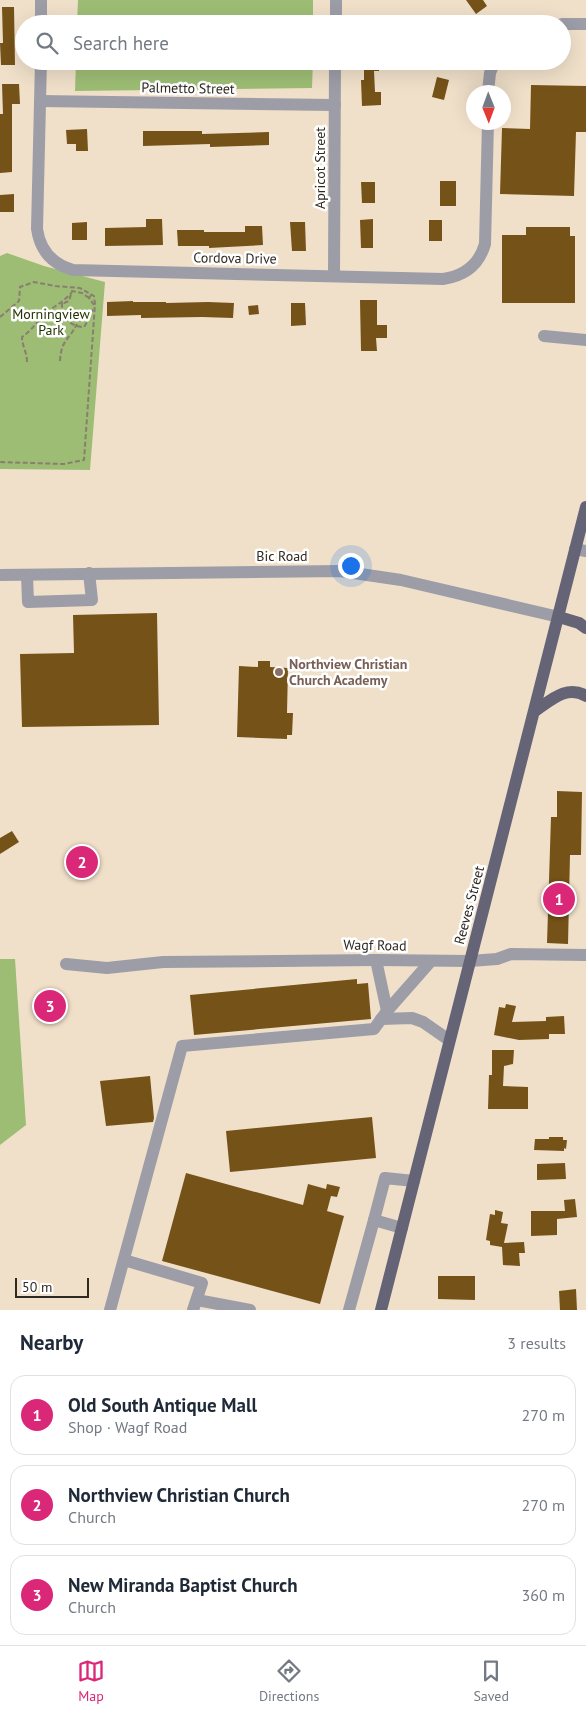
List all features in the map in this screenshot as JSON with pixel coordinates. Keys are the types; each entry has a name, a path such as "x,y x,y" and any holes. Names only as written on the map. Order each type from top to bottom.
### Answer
{"main road":[{"name":"Reeves Street","path":"381,1310 558,617 580,550 586,507"},
{"path":"558,617 579,623 586,628"},
{"path":"535,712 561,694 575,692 586,696"}],"street":[{"path":"41,0 41,15"},
{"path":"336,0 336,15"},
{"path":"571,24 586,24"},
{"name":"Cordova Drive","path":"41,70 36,229 44,250 60,265 80,271 443,278 459,275 472,267 483,250 486,237 488,130"},
{"name":"Apricot Street","path":"334,276 335,70"},
{"path":"489,85 491,70"},
{"name":"Palmetto Street","path":"40,101 335,105"},
{"path":"544,336 586,340"},
{"name":"Bic Road","path":"0,575 340,571 401,580 558,617"},
{"path":"27,574 28,602 92,600 89,573"},
{"name":"Wagf Road","path":"66,964 108,968 163,962 470,961 496,959 518,954 586,954"},
{"path":"376,960 384,1015"},
{"path":"110,1310 182,1046 374,1029 431,961"},
{"path":"384,1015 412,1018 423,1022 449,1040"},
{"path":"350,1310 385,1178 414,1181"},
{"path":"374,1220 402,1228"},
{"path":"124,1260 202,1283 195,1305 250,1310"}],"path":[{"path":"0,317 19,300 20,287 34,282 80,288 94,296 95,307 84,460 64,464 0,462"},
{"path":"27,362 26,352 22,345 22,336 28,333 48,311 62,302 75,288"},
{"path":"72,291 82,293 89,298 95,307"},
{"path":"62,302 65,318 76,325 84,326 88,316 95,307"},
{"path":"60,361 60,349 66,337 72,333 76,325"}],"green space":[{"path":"78,0 313,0 313,15 77,15"},
{"path":"76,70 313,70 312,88 75,91"},
{"name":"Morningview Park","path":"7,253 44,266 105,282 90,470 0,469 0,256"},
{"path":"0,959 15,959 26,1125 0,1145"}],"building":[{"path":"466,0 483,0 487,6 476,14"},
{"path":"2,7 14,7 15,65 1,65 0,43 3,43"},
{"path":"364,70 379,70 374,71 375,92 381,92 381,105 362,106 361,80 364,80"},
{"path":"437,77 449,80 444,100 432,97"},
{"path":"2,84 19,84 20,104 12,104 12,172 0,173 0,114 3,114"},
{"path":"531,85 586,86 586,132 576,132 574,196 500,194 502,130 530,129"},
{"path":"87,129 88,151 76,151 76,144 67,144 66,130"},
{"path":"143,131 202,131 202,134 269,132 269,145 210,147 210,144 143,146"},
{"path":"440,181 456,181 456,206 440,206"},
{"path":"361,182 375,182 375,203 362,203"},
{"path":"14,194 14,212 0,212 0,195"},
{"path":"146,219 162,219 163,245 105,246 105,228 146,227"},
{"path":"373,219 373,248 361,248 360,220"},
{"path":"429,220 442,220 442,241 429,241"},
{"path":"87,222 87,240 72,240 72,223"},
{"path":"290,222 305,222 306,251 292,251"},
{"path":"245,226 262,226 263,245 209,248 209,246 178,246 177,230 245,232"},
{"path":"526,227 570,227 570,236 575,236 575,303 502,303 502,235 526,235"},
{"path":"360,300 377,300 377,325 387,325 387,338 376,338 377,351 361,351"},
{"path":"107,302 234,303 233,318 141,318 141,315 107,316"},
{"path":"291,303 305,303 306,325 291,326"},
{"path":"258,305 259,314 249,315 248,306"},
{"path":"157,613 159,725 22,727 20,654 74,653 73,615"},
{"path":"258,661 270,661 270,667 288,668 287,713 293,713 292,735 287,735 287,739 237,737 239,666 258,667"},
{"path":"557,791 582,792 581,855 570,855 568,944 547,943 551,817 557,817"},
{"path":"12,831 19,842 0,854 0,838"},
{"path":"357,979 357,984 368,983 371,1019 194,1035 190,995"},
{"path":"506,1004 516,1006 512,1022 546,1021 546,1017 564,1016 565,1034 549,1034 549,1039 519,1040 494,1035 499,1007 505,1008"},
{"path":"492,1050 514,1050 513,1064 504,1066 503,1086 528,1087 528,1109 488,1109 489,1075 492,1075"},
{"path":"150,1076 153,1122 106,1126 100,1081"},
{"path":"372,1117 376,1158 230,1172 226,1131"},
{"path":"549,1137 563,1137 563,1140 567,1140 566,1149 564,1148 564,1151 534,1150 535,1139 549,1139"},
{"path":"565,1163 566,1179 537,1180 537,1164"},
{"path":"186,1173 303,1205 308,1184 326,1189 327,1184 340,1187 337,1197 331,1196 327,1211 344,1216 320,1304 162,1261"},
{"path":"575,1199 577,1217 557,1219 557,1235 531,1236 531,1211 565,1211 564,1200"},
{"path":"495,1210 503,1212 501,1223 508,1224 504,1243 524,1242 525,1253 519,1253 520,1266 503,1265 502,1247 490,1245 490,1241 486,1240 490,1214 495,1215"},
{"path":"438,1276 475,1276 475,1300 438,1299"},
{"path":"576,1289 577,1310 560,1310 559,1291"}],"place":[{"name":"Northview Christian Church Academy","path":"279,672"},
{"name":"Northview Christian Church","path":"82,862"},
{"name":"Old South Antique Mall","path":"559,899"},
{"name":"New Miranda Baptist Church","path":"50,1006"}]}
